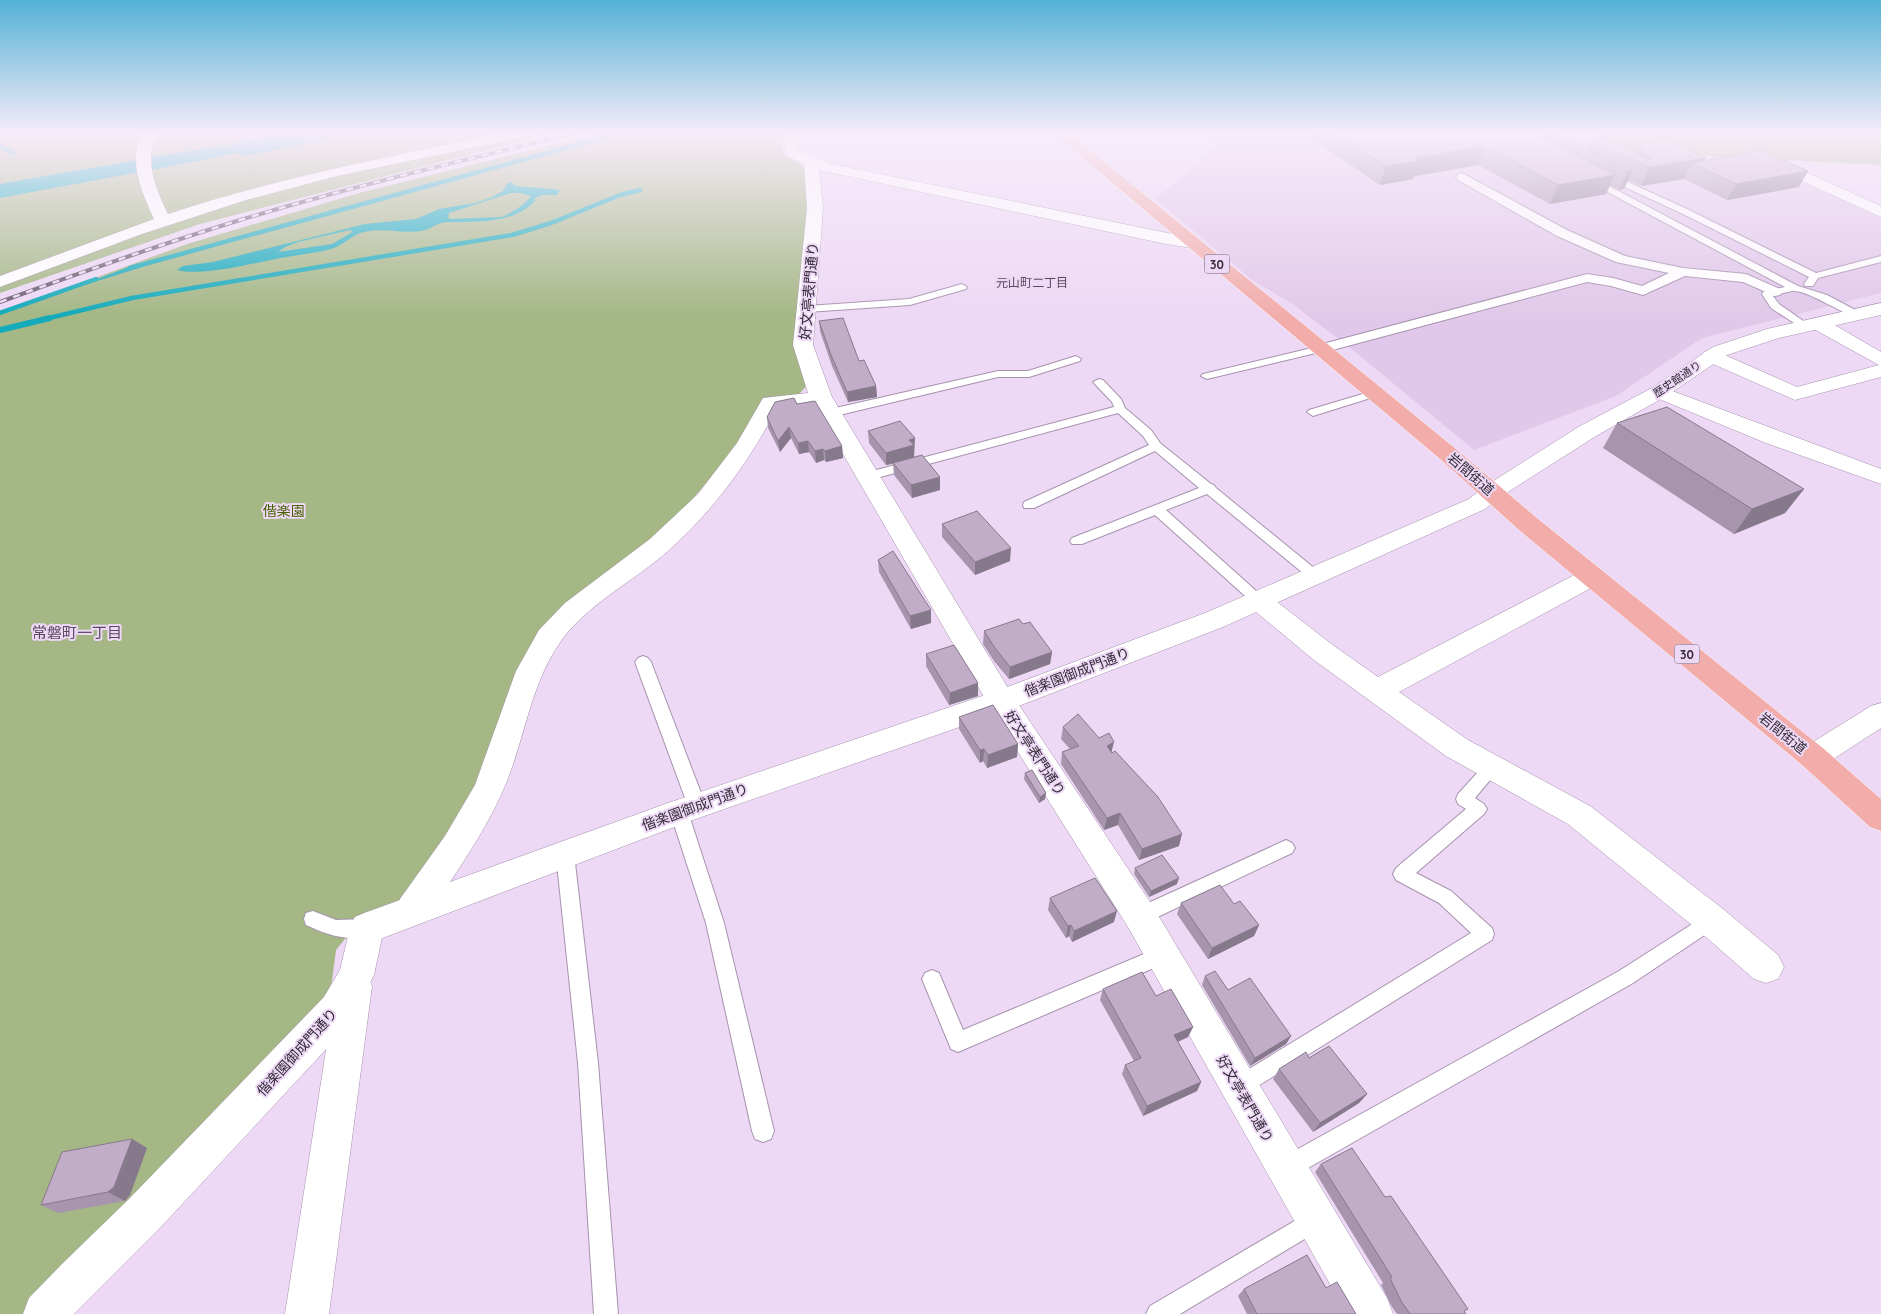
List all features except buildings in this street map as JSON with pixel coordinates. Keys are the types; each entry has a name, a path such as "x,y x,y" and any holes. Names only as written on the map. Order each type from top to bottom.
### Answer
{"main road":[{"name":"岩間街道","path":"1134,194 1376,393 1492,492 1813,757 1881,818"}],"street":[{"path":"153,194 163,220"},
{"path":"0,282 163,220 248,194"},
{"name":"好文亭表門通り","path":"814,194 815,208 803,345 818,392 1001,701 1140,916 1371,1314"},
{"path":"953,194 1192,243"},
{"path":"1493,194 1562,233 1612,255 1683,272 1746,278 1775,292"},
{"path":"1843,194 1881,212"},
{"path":"1320,348 1587,278 1613,282 1644,291 1683,272"},
{"name":"歴史館通り","path":"1492,492 1588,431 1659,392 1711,356 1751,340 1881,309"},
{"path":"1813,326 1881,360"},
{"path":"1711,356 1795,394 1881,371"},
{"path":"1659,392 1774,438 1881,477"},
{"path":"412,910 456,846 489,788 530,671 549,637 574,610 659,545 706,499 747,445 770,402 799,401 826,405"},
{"name":"偕楽園御成門通り","path":"45,1314 77,1279 144,1214 337,1009 356,975 367,928 688,809 1001,701 1258,601 1477,504 1492,492"},
{"path":"1378,690 1593,576"},
{"path":"1258,601 1324,653 1378,690 1456,748 1579,815 1711,920 1766,967"},
{"path":"1813,757 1881,714"},
{"path":"307,1314 356,975"}],"lane":[{"path":"1619,194 1794,288 1823,297 1858,314"},
{"path":"1648,194 1815,276 1881,260"},
{"path":"1804,292 1815,276"},
{"path":"807,309 910,302 962,287"},
{"path":"1794,288 1767,294 1775,306 1813,326"},
{"path":"1207,376 1320,348"},
{"path":"826,405 998,374 1029,374 1076,359"},
{"path":"1100,382 1117,400 1120,409 1148,433 1156,446 1210,488 1314,575"},
{"path":"1313,412 1376,393"},
{"path":"869,476 1120,409"},
{"path":"1029,504 1156,446"},
{"path":"1077,540 1210,488"},
{"path":"1157,509 1258,601"},
{"path":"643,662 688,809 764,1132"},
{"path":"1238,1087 1485,934 1445,896 1402,874 1478,809 1464,799 1493,767"},
{"path":"1140,916 1286,848"},
{"path":"565,854 588,1063 606,1314"},
{"path":"313,919 336,929 367,928"},
{"path":"1285,1168 1626,977 1711,920"},
{"path":"932,980 958,1042 1163,955"},
{"path":"1158,1314 1315,1220"}],"shaded area":[{"path":"1161,194 1830,194 1881,218 1881,293 1702,338 1616,396 1474,450 1354,351 1294,305 1251,279 1156,199"}],"green space":[{"path":"0,194 315,194 200,224 0,293"},
{"name":"偕楽園","path":"355,194 808,194 808,384 794,400 749,429 671,524 578,595 476,788 405,897 360,920 336,950 329,1003 23,1314 0,1314 0,313 187,244"}],"water":[{"path":"0,194 20,194 0,198"},
{"path":"497,194 507,194 449,213 448,217 450,219 501,217 518,208 531,196 525,194 557,194 543,195 535,198 535,201 526,209 505,218 446,222 414,232 371,231 360,233 334,248 322,251 201,272 177,270 183,266 213,262 365,224 416,219 439,209 475,203","holes":["352,231 332,244 278,252 298,242"]},
{"path":"139,263 142,267 75,288 9,313"}],"waterway":[{"path":"130,268 397,194"},
{"path":"45,319 132,298 512,235 551,223 623,194"},
{"path":"0,313 96,279"},
{"path":"0,330 50,318"}],"railway":[{"path":"0,302 179,239 331,194"}],"district":[{"name":"元山町二丁目","path":"1032,282"},
{"name":"常磐町一丁目","path":"77,632"}]}
